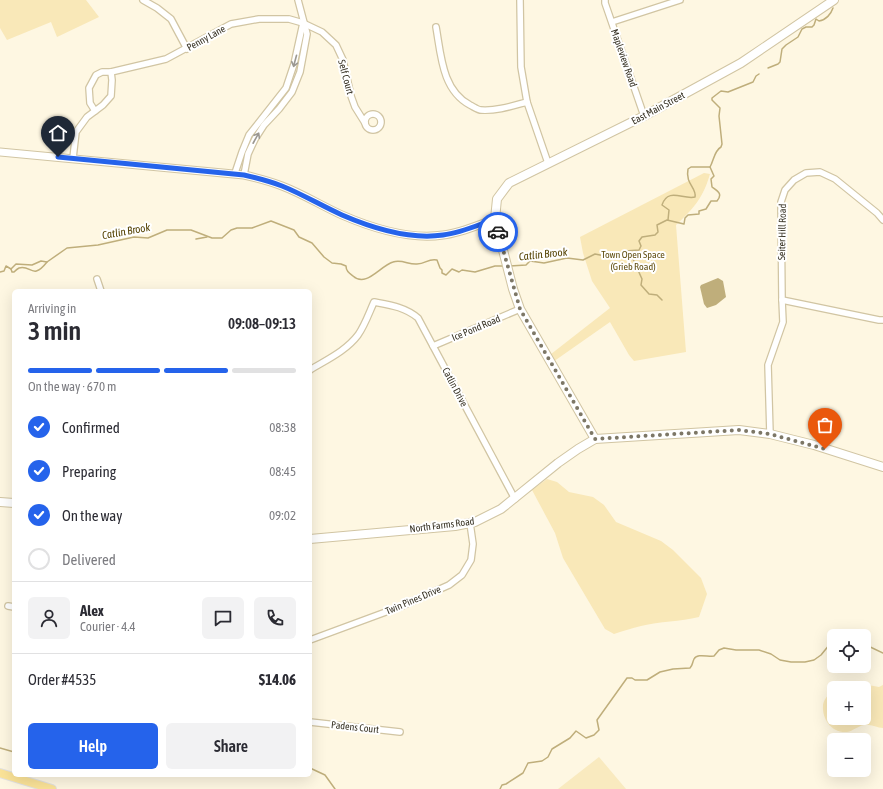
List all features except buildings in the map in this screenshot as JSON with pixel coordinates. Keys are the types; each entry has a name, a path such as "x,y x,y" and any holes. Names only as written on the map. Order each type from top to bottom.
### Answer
{"main road":[{"name":"East Main Street","path":"495,219 497,200 509,183 644,116 741,63 834,0"},
{"path":"495,219 520,309 595,439 739,430 770,434 814,445 883,467"},
{"name":"North Farms Road","path":"312,539 455,526 475,522 501,509 558,463 595,439"},
{"path":"0,502 12,503"},
{"path":"0,773 12,777"},
{"path":"13,777 52,789"}],"street":[{"path":"143,0 157,8 170,19 187,49"},
{"path":"244,175 248,154 255,140 264,125 292,92 300,72 307,34 298,0"},
{"path":"520,0 520,67 527,102 548,163"},
{"name":"Mapleview Road","path":"605,0 644,116"},
{"path":"612,22 680,0"},
{"name":"Penny Lane","path":"96,110 90,103 89,88 96,76 102,72 111,72 166,59 231,24 259,19 289,19 303,23"},
{"path":"235,174 249,135 286,88 294,64 303,23"},
{"name":"Self Court","path":"303,23 322,32 336,45 343,60 355,108 365,123"},
{"path":"436,26 444,71 449,84 461,100 480,110 505,108 527,102"},
{"path":"73,158 76,132 87,117 108,101 111,96 111,72"},
{"path":"0,152 244,175 263,179 283,186 342,215 367,225 400,233 422,236 443,235 464,230 495,219"},
{"name":"Seiter Hill Road","path":"770,434 768,365 783,322 781,202 785,190 794,180 806,173 820,172 836,179 877,213 883,220"},
{"path":"97,279 100,289"},
{"path":"782,300 883,320"},
{"name":"Catlin Drive","path":"312,369 346,348 358,336 366,322 374,302 400,307 411,312 418,318 515,499"},
{"name":"Ice Pond Road","path":"433,346 520,309"},
{"name":"Twin Pines Drive","path":"312,639 402,606 449,585 462,575 471,560 473,544 470,523"},
{"name":"Padens Court","path":"312,722 400,732"}],"shaded area":[{"path":"718,278 723,281 726,297 716,305 707,308 704,304 700,287 701,285"},
{"path":"599,757 626,789 558,789"}],"green space":[{"path":"0,0 86,0 99,17 57,37 51,22 7,40 0,28"},
{"name":"Town Open Space (Grieb Road)","path":"704,173 710,174 701,196 693,208 676,225 686,352 634,361 610,322 550,364 546,358 610,308 592,281 583,253 580,237"},
{"path":"547,479 557,482 569,492 593,497 604,505 616,522 661,541 673,550 701,578 707,594 699,617 648,624 614,634 605,629 563,558 555,533 532,490"},
{"path":"883,685 883,728 869,725 871,725 871,686 879,687"},
{"path":"827,697 827,721 823,710 823,705"},
{"path":"830,725 864,725 847,732 841,732 832,728"}],"waterway":[{"name":"Catlin Brook","path":"768,68 780,62 782,49 798,37 802,29 812,27 816,19 819,21 826,18 833,8"},
{"name":"Catlin Brook","path":"510,266 526,265 530,261 544,263 567,258 583,260 595,254 610,257 612,255 621,256 625,251 639,250 641,246 639,241 642,237 655,235 658,232 657,225 667,220 684,224 685,218 688,215 699,214 699,211 706,209 711,201 717,201 720,195 718,191 712,187 711,179 714,176 710,167 715,153 722,144 719,116 720,108 712,100 712,98 721,91 728,92 753,82 759,74"},
{"name":"Catlin Brook","path":"668,220 669,210 662,205 668,197 672,195 695,197 694,191 689,182 688,169 691,167 710,167"},
{"name":"Catlin Brook","path":"0,272 4,271 6,266 11,269 16,264 32,265 41,261 47,262 67,248 98,245 134,237 148,238 167,230 191,230 212,238 222,238 231,230 237,228 252,228 271,221 294,230 299,237 312,243 324,257 332,263 346,266 348,272 358,279 368,278 388,264 396,261 417,264 437,260 442,273 446,275 452,269 459,272 462,270 475,272 495,266 504,266"},
{"name":"Catlin Brook","path":"196,239 207,237"},
{"path":"638,251 633,259 642,279 641,285 649,294 657,295 662,300"},
{"path":"11,269 12,272 14,272 23,267 35,271 42,268 47,262"},
{"path":"871,647 883,653"},
{"path":"500,789 502,785 523,773 528,763 542,761 548,757 552,749 570,738 576,731 586,738 594,735 599,730 597,720 627,678 647,680 660,672 673,669 690,668 695,657 714,656 719,650 724,648 736,650 759,650 771,654 780,660 805,662 814,660 827,648"},
{"path":"0,748 12,751"},
{"path":"312,769 325,775 335,789"}],"way so far":[{"path":"498,232 513,289 520,309 595,439 739,430 770,434 825,449"}],"route":[{"path":"58,157 190,169 244,175 263,179 283,186 342,215 367,225 400,233 422,236 443,235 464,230 495,219 498,232"}]}
